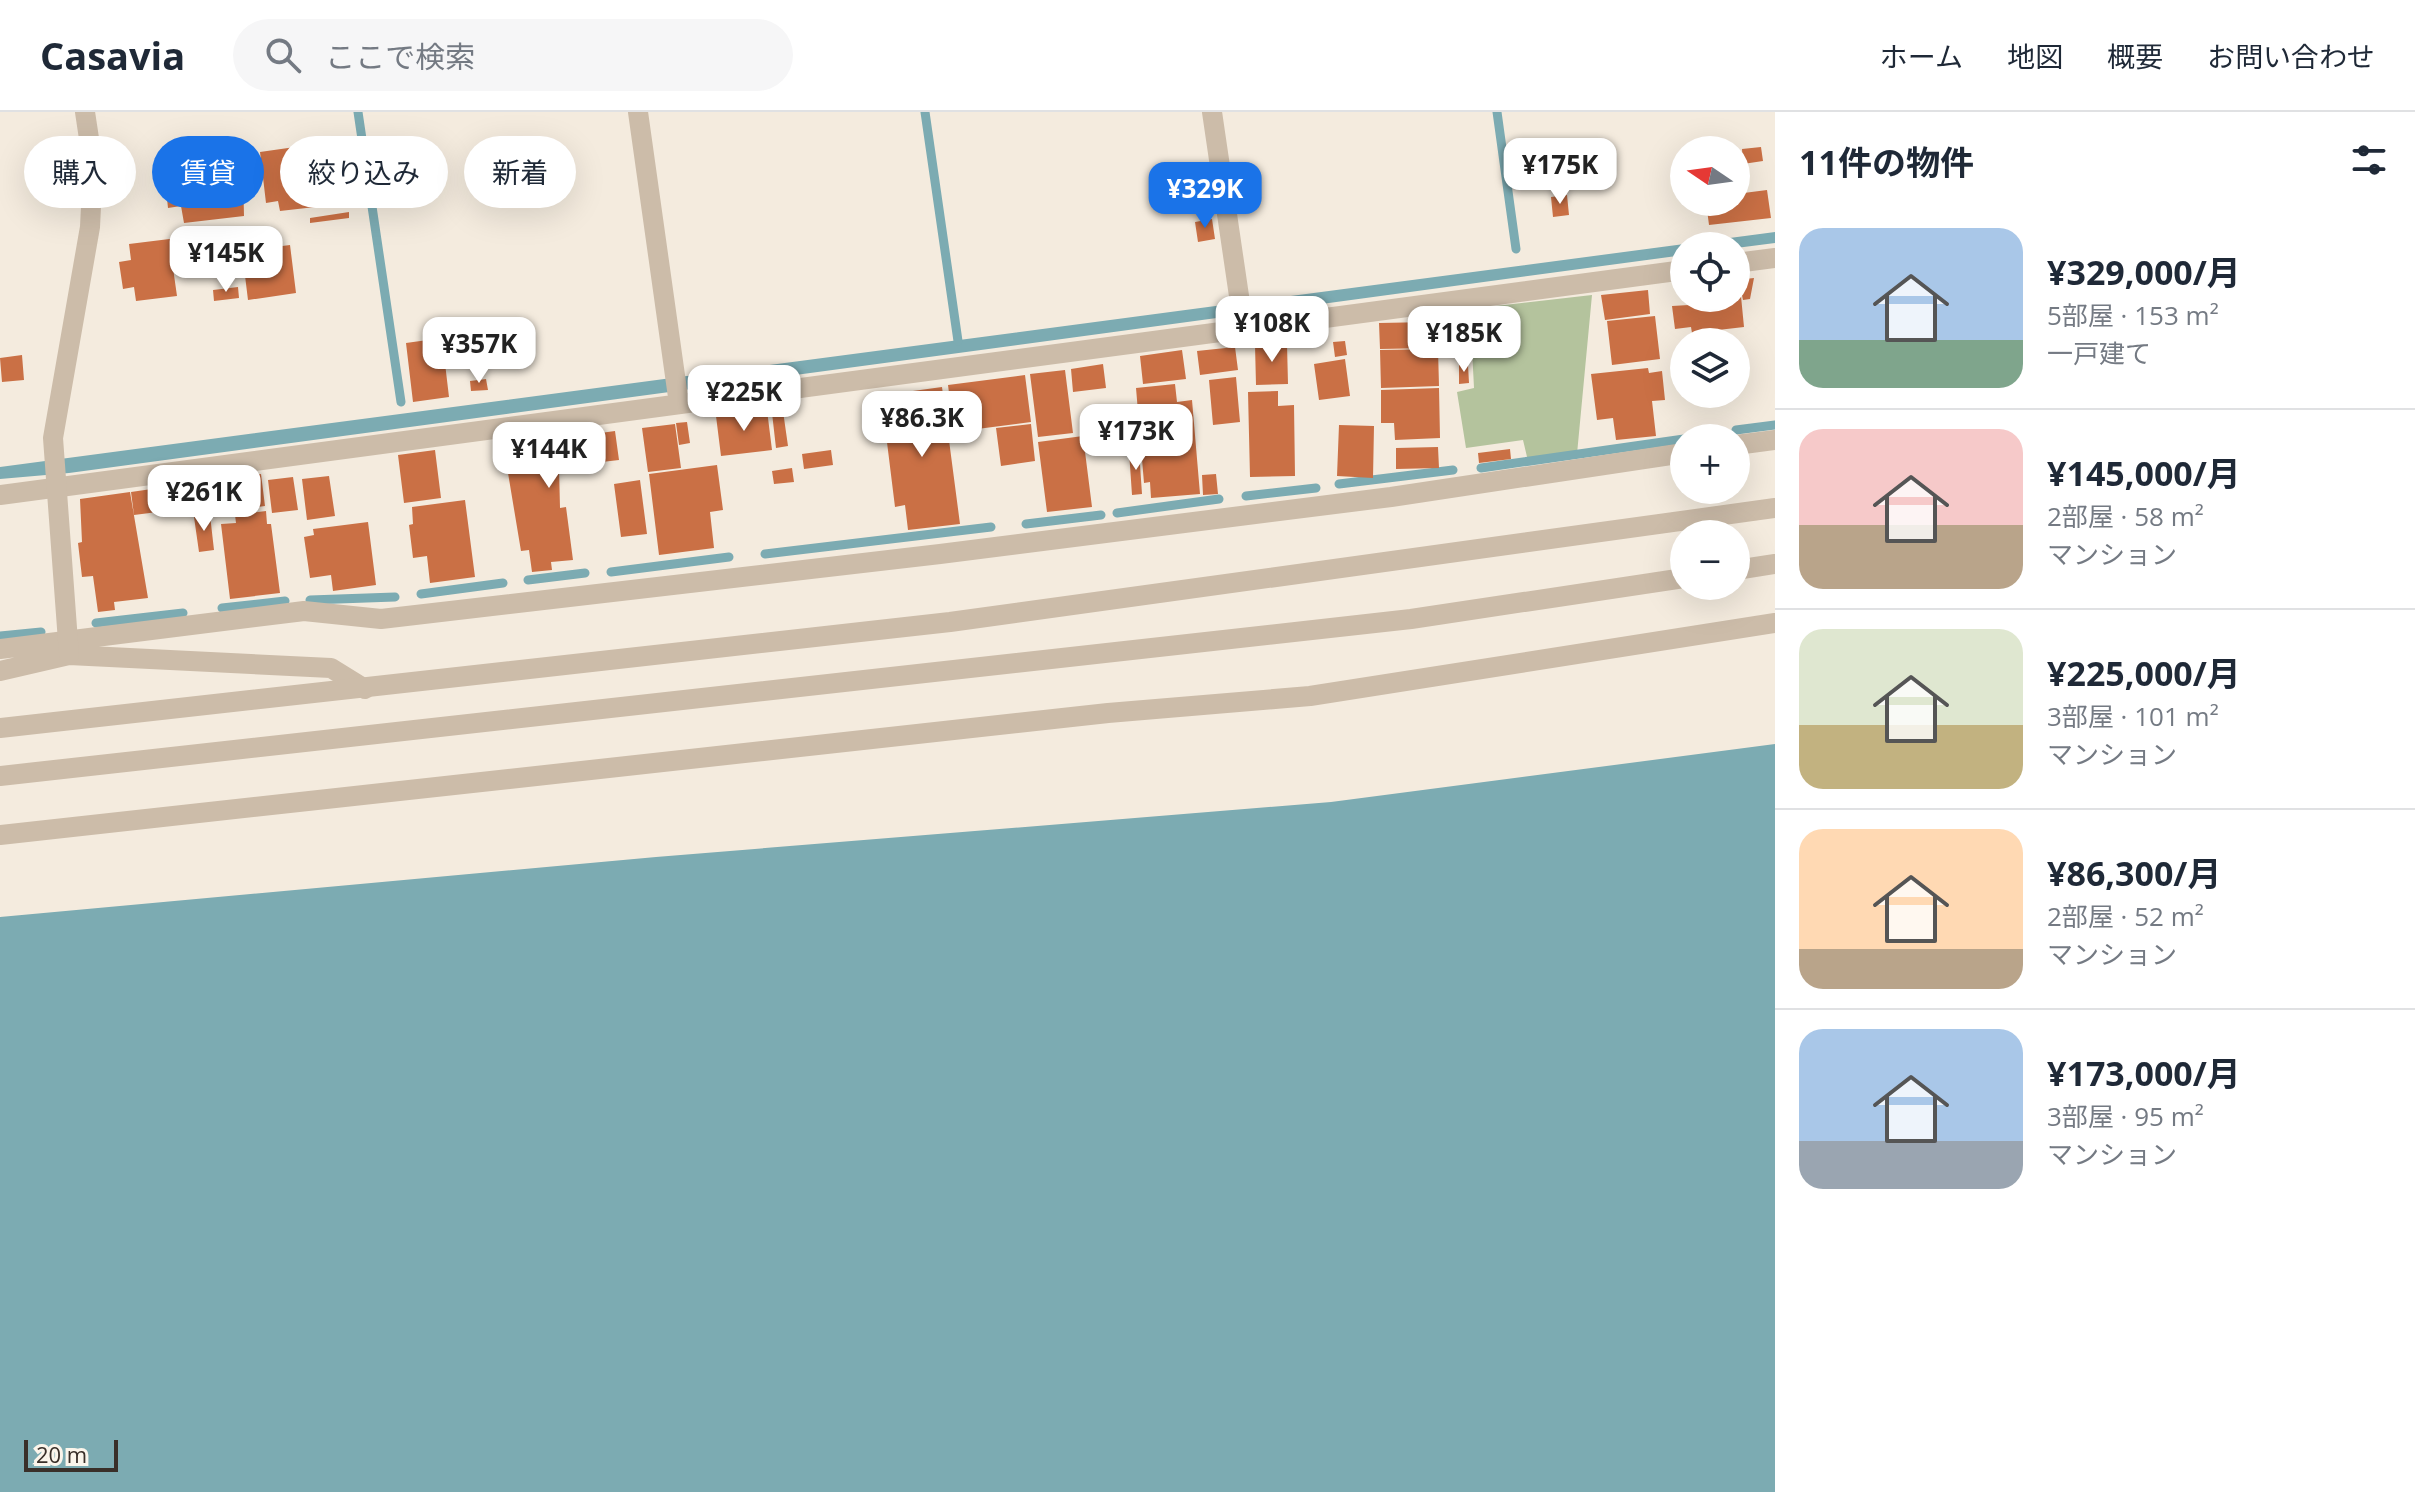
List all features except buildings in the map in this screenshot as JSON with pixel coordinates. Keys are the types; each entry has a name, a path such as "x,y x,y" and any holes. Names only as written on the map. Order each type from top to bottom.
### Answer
{"street":[{"path":"69,649 53,449 57,400 90,227 93,165 85,112"},
{"path":"638,112 678,392"},
{"path":"1212,112 1243,324"},
{"path":"1750,261 1775,258"},
{"path":"0,495 54,484 678,392 1670,272"},
{"path":"1750,443 1775,440"},
{"path":"0,671 69,649 304,611 381,619 956,552 1391,497 1670,455"},
{"path":"0,728 950,622 1775,508"},
{"path":"1750,568 1775,564"},
{"path":"0,776 1411,619 1670,580"},
{"path":"0,835 1108,713 1310,696 1775,623"},
{"path":"0,649 69,649 331,668 365,689"}],"green space":[{"path":"1592,295 1577,454 1528,461 1523,440 1466,448 1457,392 1474,388 1470,309"}],"water":[{"path":"1775,232 1775,243 1750,246 1750,235"},
{"path":"1670,246 1670,257 69,473 0,479 0,467"},
{"path":"1775,744 1775,1492 0,1492 0,917 656,857 1331,802"}],"waterway":[{"path":"358,112 401,402"},
{"path":"925,112 958,341"},
{"path":"1497,112 1516,249"},
{"path":"1750,428 1775,425"},
{"path":"1481,468 1670,441"},
{"path":"1339,484 1453,470"},
{"path":"1246,496 1316,488"},
{"path":"1117,513 1219,499"},
{"path":"1026,524 1101,515"},
{"path":"765,554 991,527"},
{"path":"611,572 729,557"},
{"path":"528,580 585,573"},
{"path":"421,594 503,583"},
{"path":"310,600 395,597"},
{"path":"222,608 285,601"},
{"path":"96,623 183,613"},
{"path":"0,636 41,632"}]}
